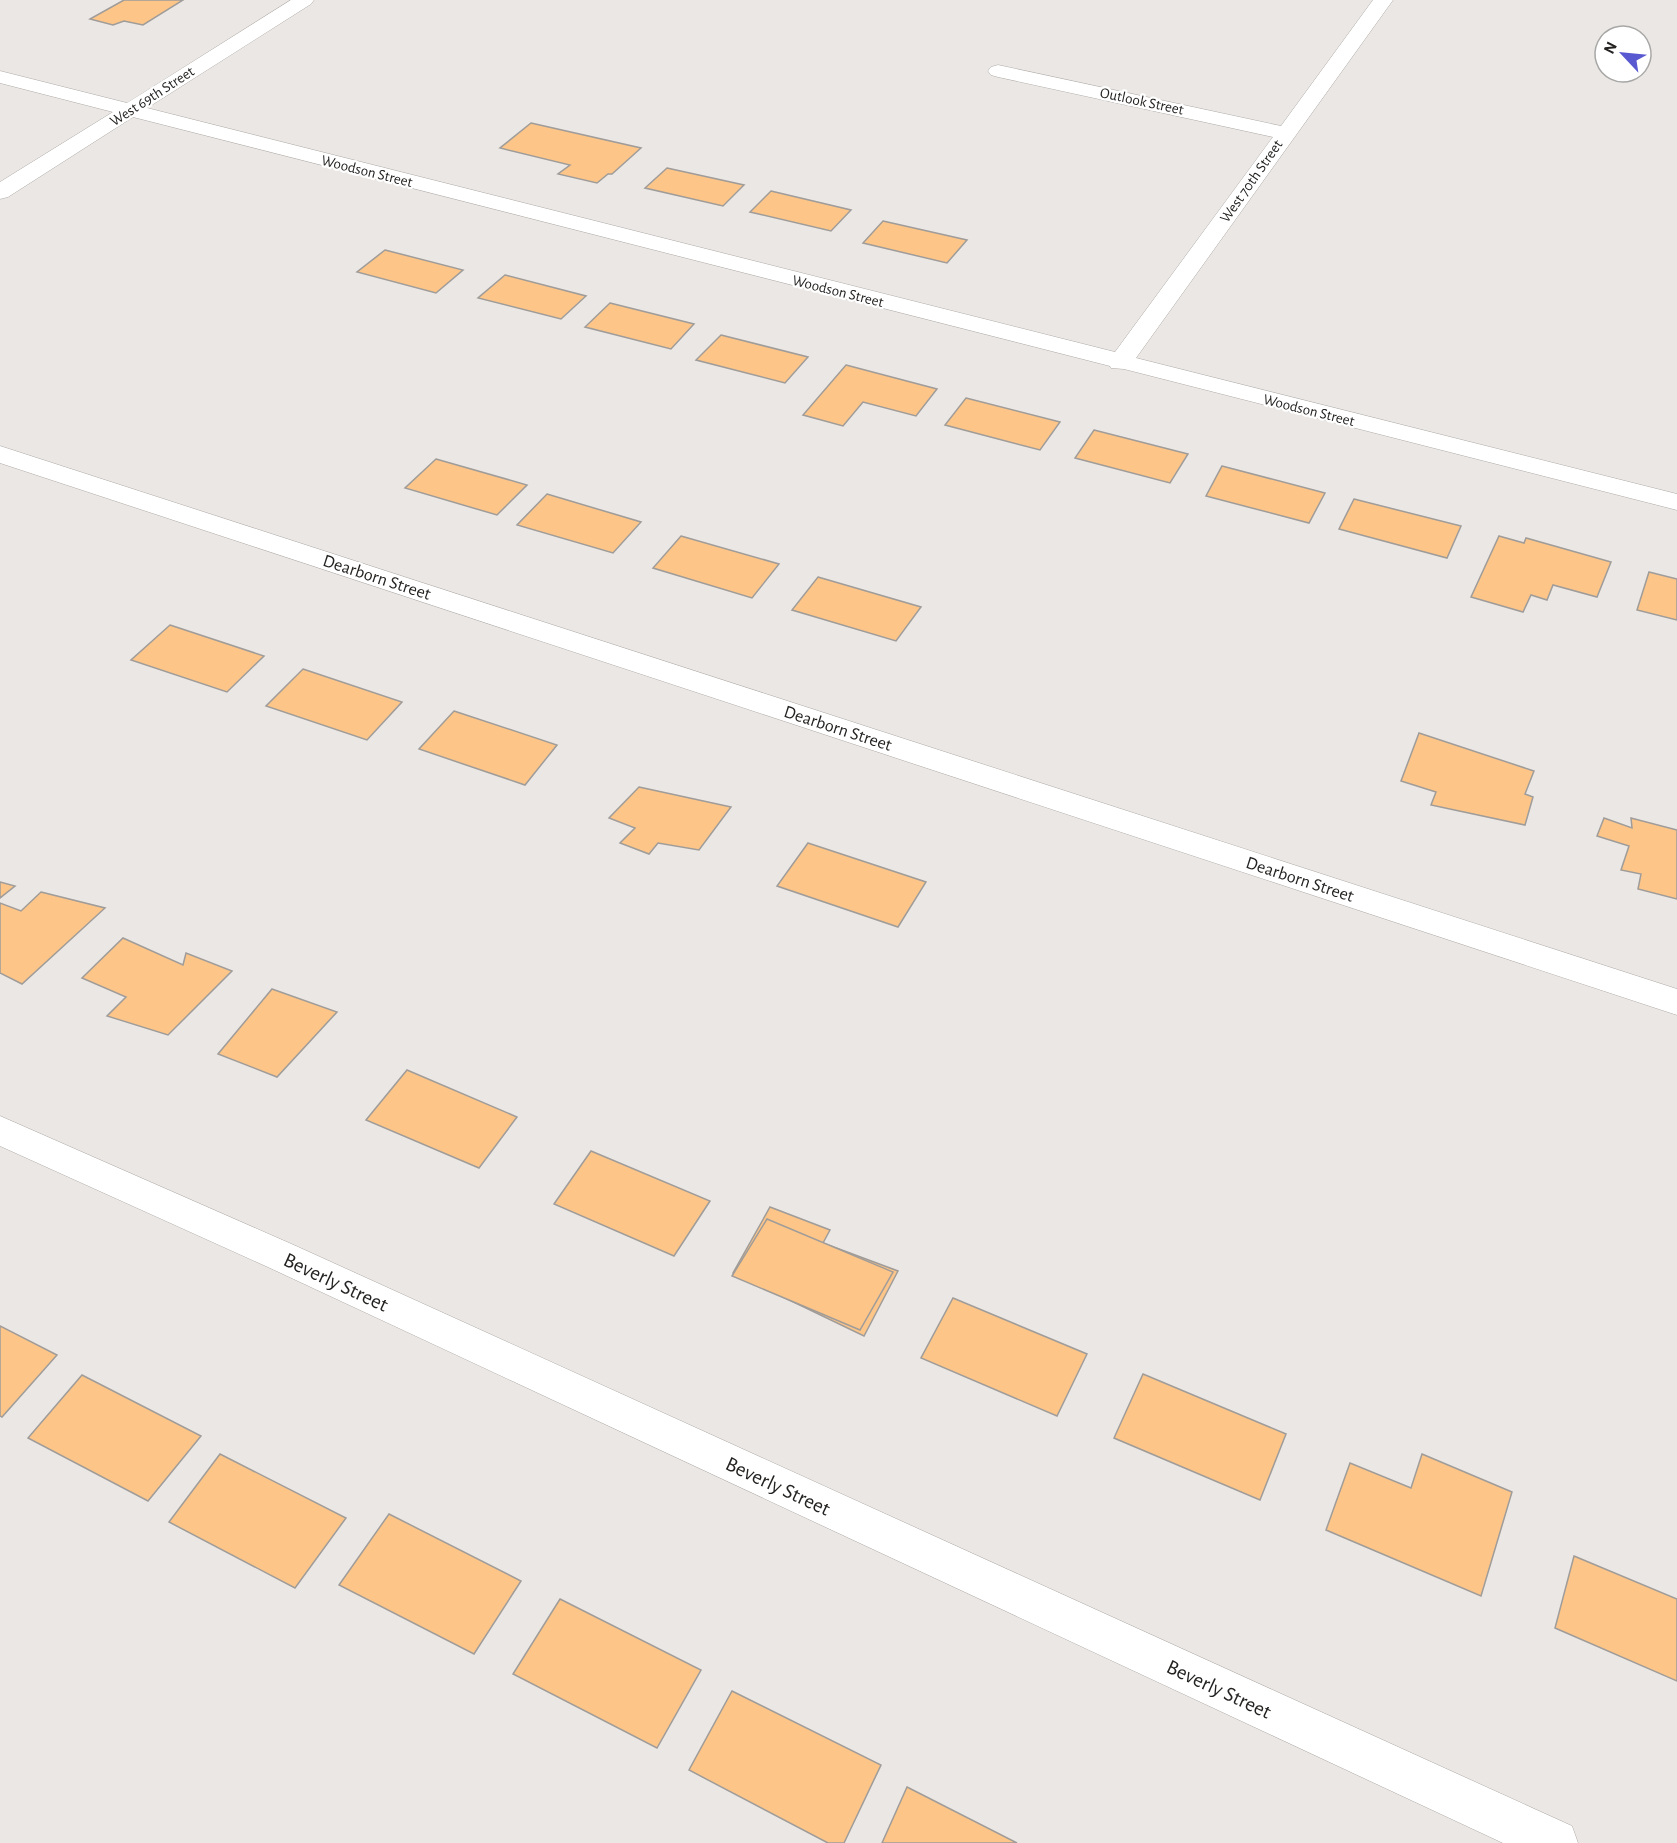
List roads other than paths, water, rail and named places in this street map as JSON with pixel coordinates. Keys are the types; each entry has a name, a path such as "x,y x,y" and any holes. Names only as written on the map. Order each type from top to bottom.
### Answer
{"street":[{"name":"West 69th Street","path":"0,192 304,0"},
{"name":"West 70th Street","path":"1120,363 1383,0"},
{"name":"Outlook Street","path":"998,71 1286,133"},
{"name":"Woodson Street","path":"0,77 1120,363 1677,502"},
{"name":"Dearborn Street","path":"0,454 1677,1002"},
{"name":"Beverly Street","path":"0,1130 283,1257 1555,1843"}]}
